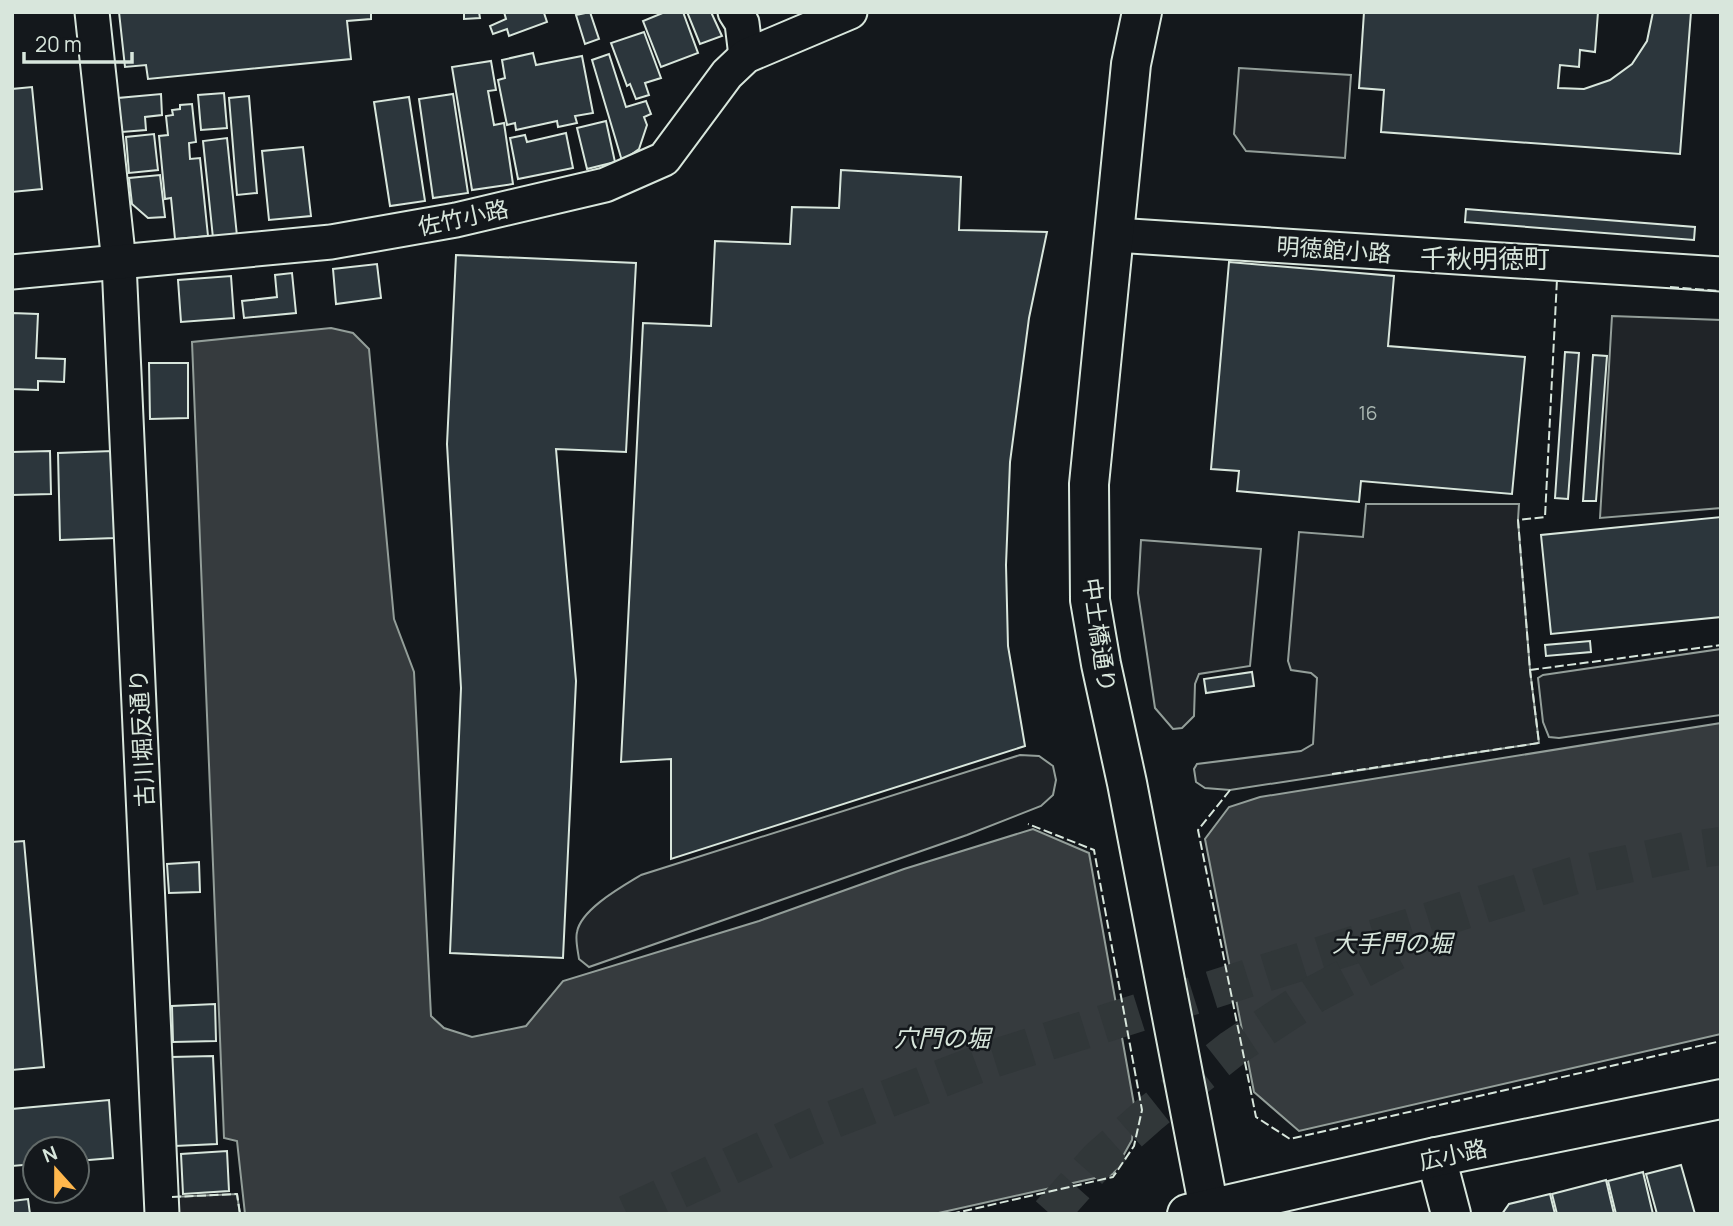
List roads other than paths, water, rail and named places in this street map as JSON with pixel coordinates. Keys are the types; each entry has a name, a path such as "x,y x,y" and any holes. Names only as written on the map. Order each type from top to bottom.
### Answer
{"street":[{"name":"古川堀反通り","path":"92,12 119,262 162,1214"},
{"path":"735,12 742,23 746,56"},
{"name":"佐竹小路","path":"12,272 331,242 456,220 605,185 664,159 727,74 746,56 850,12"},
{"name":"中土橋通り","path":"1142,12 1130,64 1089,484 1090,600 1127,783 1198,1211"},
{"name":"明徳館小路","path":"1115,235 1721,274"},
{"name":"広小路","path":"1198,1211 1436,1157 1721,1099"},
{"path":"1436,1157 1451,1214"}],"water":[{"name":"穴門の堀","path":"331,328 353,333 369,349 394,619 414,672 431,1016 444,1028 472,1037 526,1026 563,981 759,921 904,869 1033,829 1089,853 1135,1110 1132,1140 1113,1174 934,1214 245,1214 237,1141 224,1138 192,342"},
{"name":"大手門の堀","path":"1721,723 1721,1034 1299,1131 1254,1092 1205,839 1229,807 1260,797"}],"tunnel":[{"path":"627,1214 816,1126 992,1059 1573,876 1721,846"},
{"path":"1050,1214 1099,1159 1151,1113 1233,1048 1315,994 1396,951"}],"district":[{"name":"千秋明徳町","path":"1485,258"}]}
